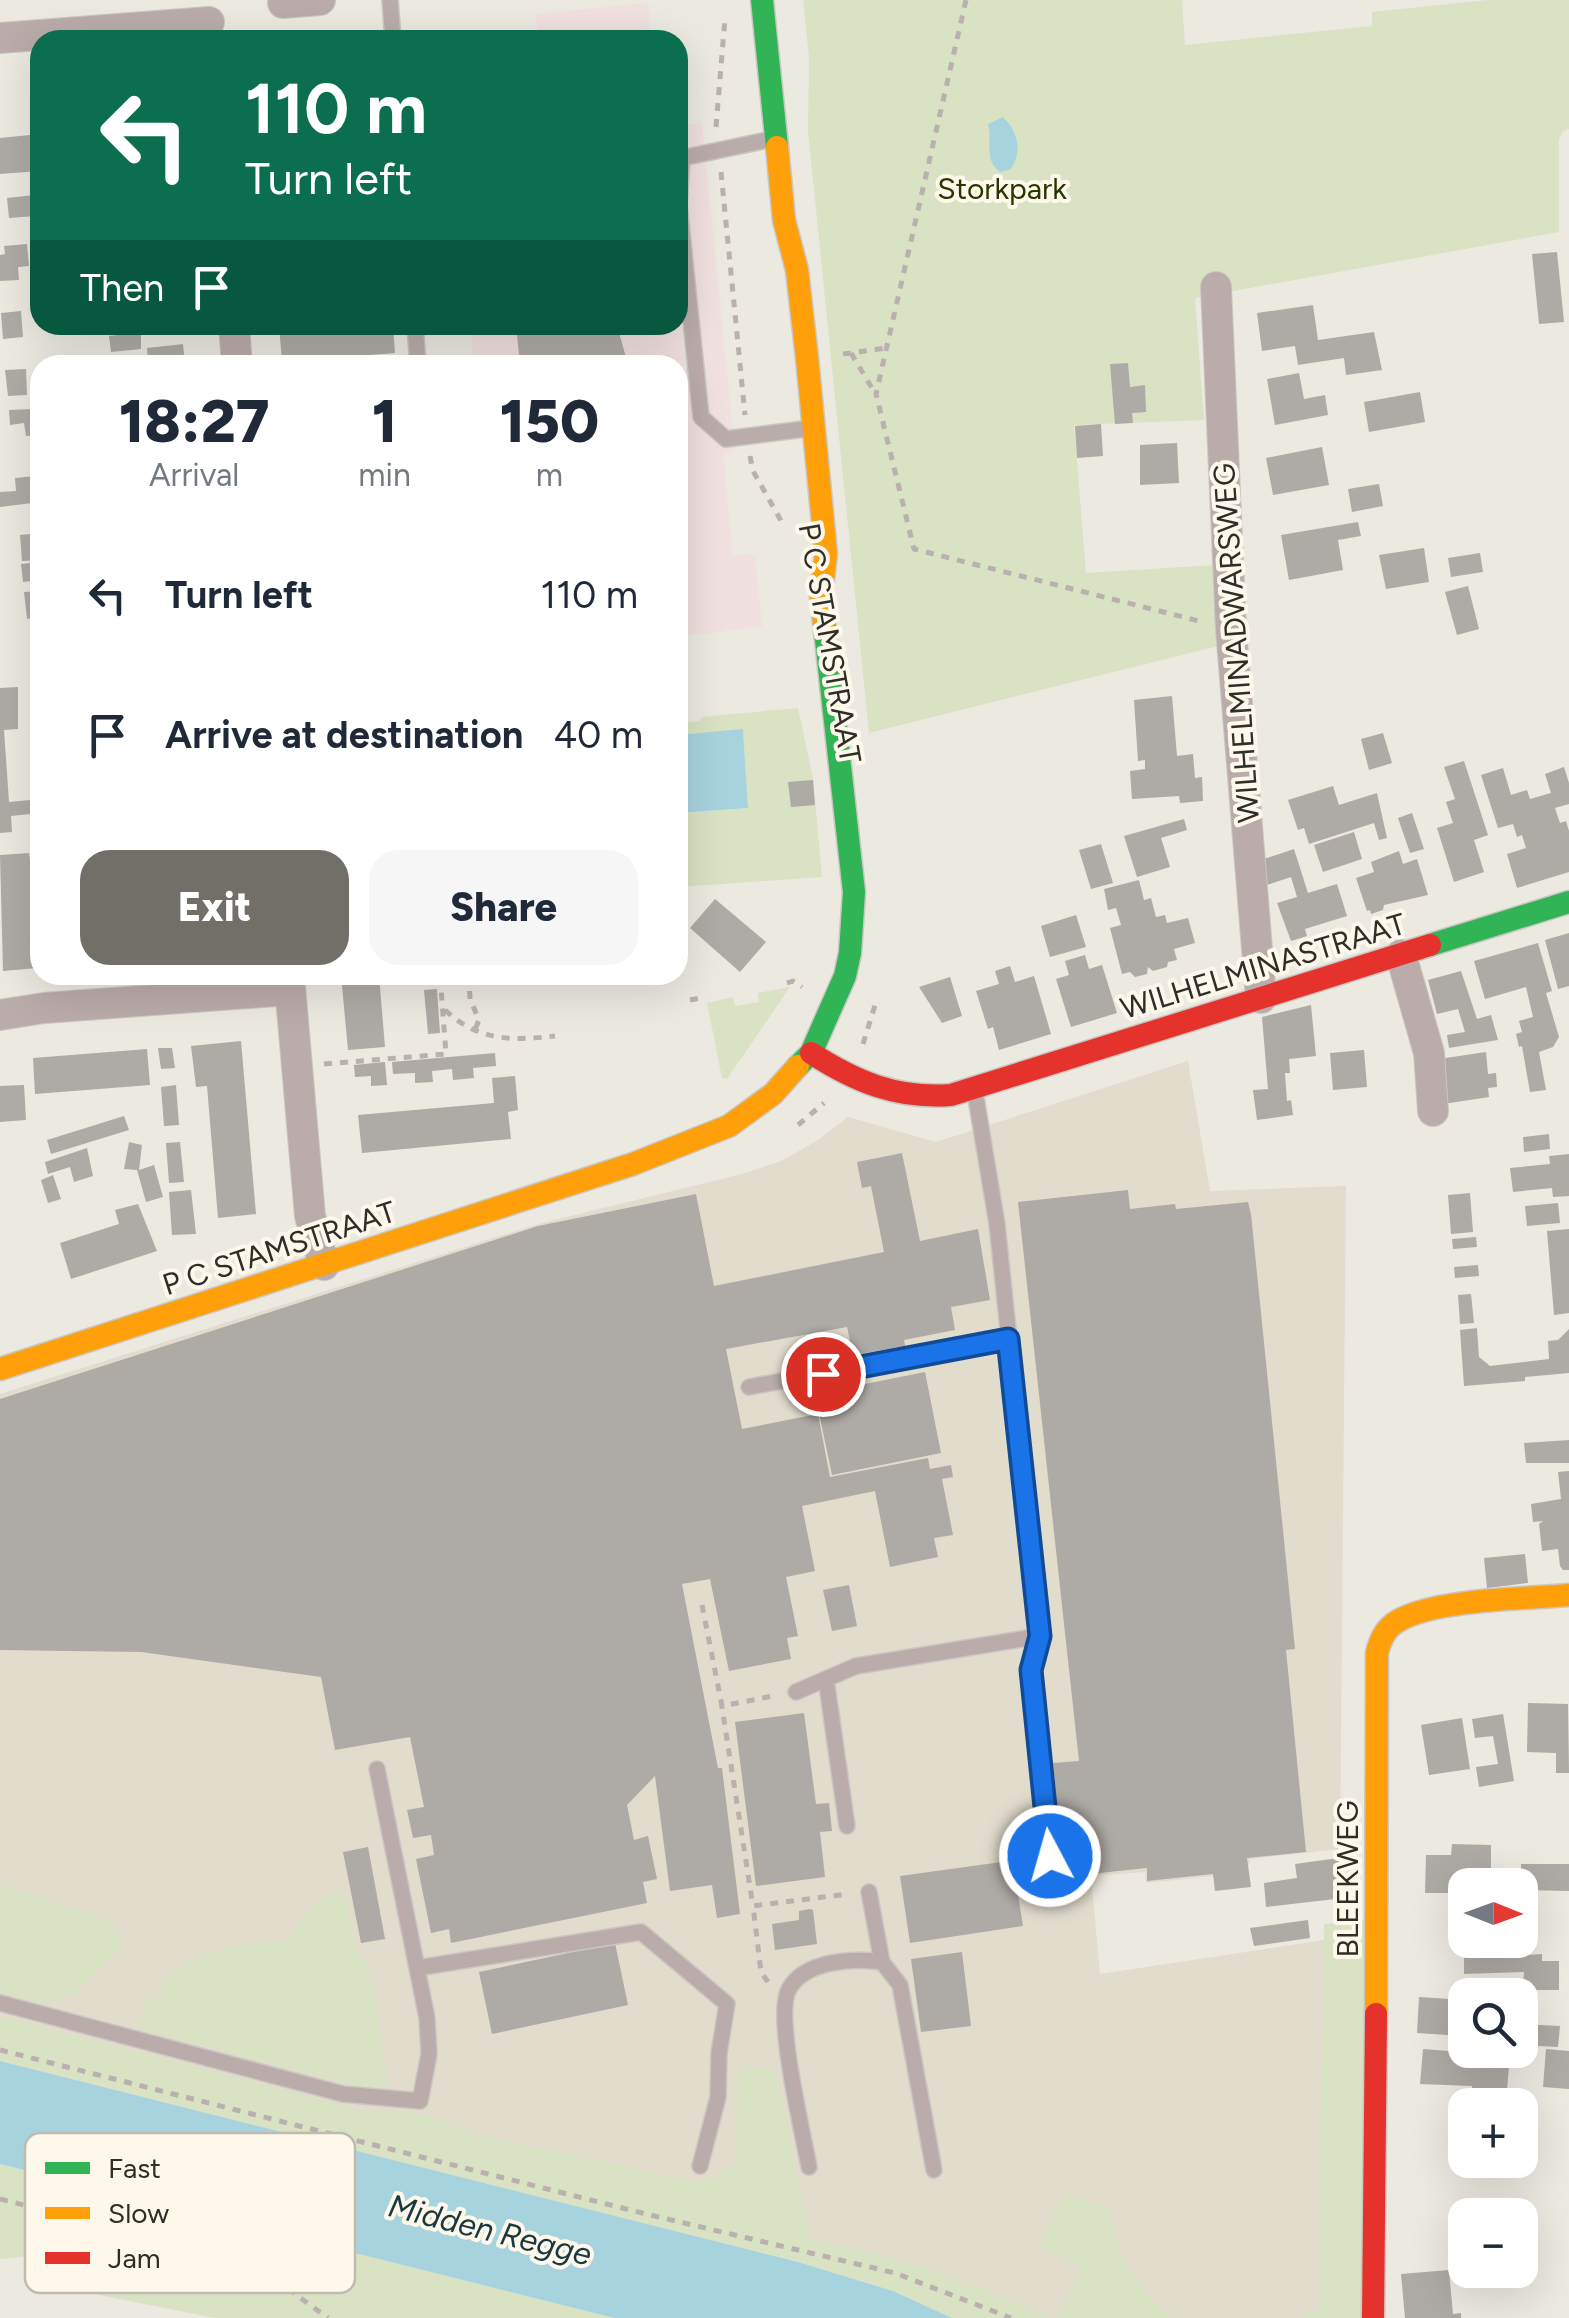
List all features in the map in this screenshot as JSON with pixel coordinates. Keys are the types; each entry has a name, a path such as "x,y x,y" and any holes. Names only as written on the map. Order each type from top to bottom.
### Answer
{"street":[{"path":"282,3 320,0"},
{"name":"P C STAMSTRAAT","path":"0,1368 632,1164 729,1126 773,1094 811,1053 845,976 854,892 822,596 826,554 798,270 784,220 762,0"},
{"path":"98,30 209,21"},
{"path":"0,38 30,36"},
{"name":"P C STAMSTRAAT","path":"777,292 784,220"},
{"name":"WILHELMINADWARSWEG","path":"1216,287 1232,629 1262,998"},
{"name":"P C STAMSTRAAT","path":"794,544 822,596"},
{"name":"WILHELMINASTRAAT","path":"811,1053 861,1083 906,1097 940,1096 1569,902"},
{"path":"1401,955 1430,1053 1433,1111"},
{"path":"0,1014 261,985"},
{"path":"289,985 310,1216 324,1265"},
{"name":"BLEEKWEG","path":"1372,2318 1377,1653 1381,1638 1389,1627 1412,1614 1569,1595"}],"lane":[{"path":"390,0 392,30"},
{"path":"688,157 776,138"},
{"path":"688,294 702,418 726,438 814,427"},
{"path":"974,1088 997,1224 1040,1636 1031,1670 1050,1856"},
{"path":"749,1387 1008,1339"},
{"path":"796,1692 856,1666 1040,1636"},
{"path":"826,1679 847,1826"},
{"path":"0,2003 343,2094 420,2101 429,2054 427,2018 378,1769"},
{"path":"869,1892 882,1962 900,1985 934,2170"},
{"path":"417,1968 640,1932 728,2004 719,2053 718,2097 700,2166"},
{"path":"809,2167 787,2045 784,2005 789,1988 802,1976 828,1964 861,1959 882,1962"}],"path":[{"path":"876,394 966,0"},
{"name":"P C STAMSTRAAT","path":"726,9 717,91 719,150 747,436 753,471 794,544"},
{"path":"838,354 886,348"},
{"path":"851,353 876,394 914,549 1232,629"},
{"path":"786,983 793,982 805,990 811,979"},
{"path":"296,1067 446,1054 441,985"},
{"path":"469,985 470,999 479,1020 474,1032"},
{"path":"690,1000 706,997"},
{"path":"443,1008 474,1032 489,1036 555,1036"},
{"path":"702,1606 721,1701 761,1972 784,2005"},
{"path":"721,1701 722,1706 796,1692"},
{"path":"753,1906 869,1892"},
{"path":"0,2050 327,2133"},
{"path":"355,2140 896,2272 1010,2318"},
{"path":"0,2199 25,2205"},
{"path":"293,2293 328,2318"}],"shaded area":[{"path":"648,3 650,30 537,30 536,14"},
{"path":"702,123 735,452 723,454 733,555 755,554 762,627 688,635 688,355 473,355 471,335 688,335 688,124"},
{"path":"1188,1061 1210,1191 1346,1186 1340,1849 1250,1859 1249,1865 1215,1871 1215,1876 1146,1883 1145,1872 1091,1876 1100,1974 1324,1940 1320,2318 989,2318 821,2253 0,2043 0,1394 538,1224 742,1174 781,1161 848,1117 936,1142"}],"green space":[{"name":"Storkpark","path":"803,0 1182,0 1185,45 1372,26 1372,12 1488,0 1569,0 1569,129 1559,139 1559,232 1195,298 1204,420 1074,425 1086,573 1216,565 1222,645 869,733 808,131 809,57"},
{"path":"798,708 813,778 822,877 688,886 688,812 748,808 743,730 688,734 688,722 700,721 701,717"},
{"path":"790,987 727,1079 722,1078 707,1003 733,997 735,1006 759,1002 758,993"},
{"path":"0,1883 114,1923 123,1947 77,1993 38,2003 0,1993"},
{"path":"344,1889 358,1956 365,1955 377,2008 388,2087 366,2089 137,2028 147,2001 161,1993 166,1976 198,1957 228,1946 290,1940 310,1908"},
{"path":"1365,1920 1362,2318 1302,2318 1320,2307 1324,1924"},
{"path":"0,2016 364,2111 424,2115 482,2136 701,2182 735,2166 738,2065 775,2070 811,2239 934,2271 1050,2318 952,2318 893,2291 798,2262 355,2150 355,2133 286,2133 0,2061"},
{"path":"0,2164 25,2170 25,2256 0,2259"},
{"path":"1066,2192 1109,2208 1130,2270 1147,2293 1174,2318 1057,2318 1081,2268 1038,2247"},
{"path":"355,2253 614,2318 215,2318 95,2293 355,2293"}],"water":[{"path":"1003,117 1018,149 1011,169 1000,172 990,156 988,124"},
{"path":"743,729 748,808 688,812 688,734"},
{"path":"0,2061 286,2133 25,2133 25,2170 0,2164"},
{"name":"Midden Regge","path":"355,2150 798,2262 893,2291 952,2318 614,2318 355,2253"}],"building":[{"path":"30,135 30,172 0,174 0,138"},
{"path":"30,196 30,216 9,218 7,198"},
{"path":"27,244 29,266 18,267 19,280 0,281 4,246"},
{"path":"1557,252 1564,322 1539,324 1532,254"},
{"path":"1313,305 1318,340 1374,332 1382,370 1346,375 1344,358 1298,365 1295,346 1262,351 1257,313"},
{"path":"21,311 23,337 3,339 1,313"},
{"path":"141,335 141,349 111,352 109,336"},
{"path":"280,335 394,335 395,353 281,355"},
{"path":"517,335 620,335 625,355 519,355"},
{"path":"183,344 184,355 147,355 147,348"},
{"path":"1128,363 1130,387 1145,385 1146,412 1132,413 1133,423 1115,424 1110,364"},
{"path":"26,369 27,395 8,396 5,370"},
{"path":"1299,373 1304,399 1325,395 1328,415 1275,425 1267,379"},
{"path":"1420,392 1425,422 1369,432 1364,402"},
{"path":"30,409 30,436 26,436 24,423 10,425 9,410"},
{"path":"1101,424 1103,456 1077,458 1075,426"},
{"path":"1177,443 1179,483 1140,485 1140,445"},
{"path":"1322,447 1329,485 1273,495 1266,458"},
{"path":"30,477 30,503 0,507 0,492 16,491 15,478"},
{"path":"1379,484 1383,506 1352,512 1348,489"},
{"path":"1358,522 1361,536 1338,540 1343,570 1289,580 1281,535"},
{"path":"30,534 30,561 22,561 20,535"},
{"path":"1424,548 1429,582 1386,589 1379,555"},
{"path":"1480,553 1483,572 1451,577 1448,558"},
{"path":"30,563 30,581 23,582 21,564"},
{"path":"1468,586 1479,629 1457,635 1445,592"},
{"path":"24,592 30,592 30,619 27,619"},
{"path":"18,687 18,729 4,730 9,802 30,800 30,814 11,816 12,832 0,833 0,688"},
{"path":"1172,696 1177,756 1193,754 1195,778 1202,777 1203,801 1180,803 1179,796 1132,799 1130,771 1145,769 1145,760 1138,761 1134,700"},
{"path":"1383,733 1392,763 1369,770 1361,739"},
{"path":"1464,761 1488,835 1474,840 1484,872 1454,882 1437,828 1453,823 1446,802 1455,799 1444,767"},
{"path":"1564,767 1569,804 1555,808 1560,823 1566,821 1569,831 1569,872 1517,888 1507,854 1526,848 1522,835 1517,837 1513,824 1498,828 1481,775 1503,768 1511,795 1527,790 1530,799 1551,793 1545,774"},
{"path":"813,780 815,805 791,807 788,782"},
{"path":"1333,786 1339,805 1377,793 1387,838 1379,840 1374,823 1309,844 1304,828 1298,830 1288,800"},
{"path":"1412,813 1424,849 1410,853 1398,818"},
{"path":"1184,819 1187,830 1161,838 1170,867 1137,877 1124,836"},
{"path":"1354,832 1362,859 1323,872 1314,845"},
{"path":"1101,844 1113,883 1091,889 1079,850"},
{"path":"1294,849 1308,893 1337,884 1347,916 1305,929 1307,936 1291,941 1277,903 1297,897 1291,877 1267,885 1264,859"},
{"path":"1399,851 1403,864 1417,859 1428,895 1384,905 1383,910 1371,914 1356,878 1374,872 1371,862"},
{"path":"29,853 30,969 3,971 0,855"},
{"path":"1139,880 1144,900 1151,898 1156,917 1165,915 1167,923 1188,918 1195,943 1174,949 1177,960 1168,962 1167,967 1153,971 1148,967 1147,974 1135,977 1130,972 1122,974 1110,928 1121,925 1116,908 1108,910 1104,889"},
{"path":"715,899 766,942 740,972 690,928"},
{"path":"1076,915 1086,947 1050,957 1041,926"},
{"path":"1569,933 1569,986 1558,989 1545,940"},
{"path":"1538,943 1552,991 1546,993 1559,1037 1553,1047 1539,1052 1546,1090 1530,1092 1522,1046 1519,1047 1516,1034 1522,1032 1519,1021 1533,1017 1526,987 1485,999 1474,961"},
{"path":"1085,955 1089,969 1102,965 1117,1013 1071,1027 1056,979 1069,975 1065,961"},
{"path":"1010,966 1015,982 1034,976 1051,1034 999,1050 976,991 999,984 995,971"},
{"path":"1461,971 1477,1019 1491,1015 1498,1040 1449,1048 1447,1035 1465,1032 1458,1009 1437,1014 1428,980"},
{"path":"950,977 962,1016 942,1023 919,987"},
{"path":"342,985 380,985 385,1047 348,1050"},
{"path":"437,989 440,1033 428,1034 424,990"},
{"path":"1311,1005 1316,1056 1289,1059 1290,1073 1285,1073 1287,1101 1291,1100 1293,1115 1257,1120 1253,1090 1268,1089 1262,1017"},
{"path":"241,1041 256,1214 218,1218 207,1086 196,1087 191,1046"},
{"path":"158,1048 172,1048 175,1068 161,1069"},
{"path":"147,1049 150,1085 35,1094 33,1058"},
{"path":"1364,1050 1367,1087 1333,1090 1330,1053"},
{"path":"1486,1052 1488,1074 1496,1073 1497,1087 1488,1088 1489,1097 1443,1104 1439,1059"},
{"path":"495,1053 496,1066 473,1068 474,1078 453,1080 452,1069 432,1071 433,1082 415,1083 415,1073 393,1074 392,1062"},
{"path":"385,1062 387,1085 371,1086 371,1076 355,1077 354,1065"},
{"path":"515,1076 518,1110 508,1112 511,1139 362,1153 358,1115 494,1103 492,1078"},
{"path":"24,1085 26,1120 0,1122 0,1086"},
{"path":"176,1085 179,1125 164,1126 161,1087"},
{"path":"124,1116 129,1130 51,1154 47,1140"},
{"path":"1549,1134 1550,1149 1524,1152 1523,1137"},
{"path":"129,1142 142,1145 139,1170 154,1165 163,1197 146,1202 137,1170 124,1169"},
{"path":"180,1142 184,1182 169,1183 166,1143"},
{"path":"87,1148 93,1176 74,1182 70,1167 48,1174 45,1162"},
{"path":"902,1153 920,1241 978,1229 990,1300 951,1307 955,1330 904,1340 905,1346 853,1355 847,1327 726,1349 742,1429 818,1414 830,1477 928,1458 930,1469 951,1465 953,1477 942,1479 953,1535 934,1538 938,1557 890,1567 875,1491 802,1506 815,1571 786,1577 798,1636 787,1638 791,1659 729,1671 710,1579 682,1584 718,1768 722,1768 740,1914 717,1918 712,1885 670,1891 655,1776 627,1805 634,1840 648,1836 657,1879 643,1882 647,1903 451,1943 449,1929 431,1933 416,1859 434,1855 431,1835 413,1838 407,1810 424,1807 410,1737 335,1750 321,1677 141,1652 0,1650 0,1399 538,1226 696,1194 714,1286 884,1252 871,1186 862,1188 857,1162"},
{"path":"1569,1154 1569,1196 1553,1197 1552,1188 1513,1192 1510,1168 1550,1164 1549,1156"},
{"path":"53,1175 61,1199 48,1203 41,1180"},
{"path":"191,1190 196,1234 172,1235 169,1192"},
{"path":"1128,1190 1130,1209 1248,1202 1251,1214 1295,1649 1286,1650 1306,1852 1247,1858 1251,1887 1215,1891 1213,1874 1147,1881 1147,1868 1064,1873 1053,1763 1079,1761 1018,1202"},
{"path":"1470,1193 1473,1232 1451,1234 1448,1195"},
{"path":"1558,1203 1560,1223 1527,1226 1525,1206"},
{"path":"138,1204 157,1251 71,1279 60,1243 119,1224 115,1210"},
{"path":"1569,1229 1569,1313 1554,1315 1547,1231"},
{"path":"1476,1237 1477,1247 1453,1249 1452,1239"},
{"path":"1478,1265 1479,1276 1455,1278 1454,1267"},
{"path":"1471,1294 1474,1323 1460,1324 1458,1295"},
{"path":"1477,1328 1479,1357 1490,1366 1549,1359 1548,1341 1558,1340 1569,1329 1569,1373 1464,1386 1460,1330"},
{"path":"925,1372 941,1453 832,1475 815,1394"},
{"path":"1569,1440 1569,1463 1526,1463 1524,1443"},
{"path":"1569,1471 1569,1570 1563,1570 1558,1549 1542,1551 1539,1524 1543,1521 1533,1522 1531,1504 1561,1499 1558,1472"},
{"path":"1525,1554 1528,1583 1487,1588 1484,1558"},
{"path":"849,1585 857,1626 832,1631 823,1590"},
{"path":"1528,1703 1568,1704 1569,1773 1556,1773 1556,1753 1527,1752"},
{"path":"804,1713 816,1804 829,1803 832,1831 820,1832 825,1877 756,1886 735,1722"},
{"path":"1503,1714 1514,1781 1479,1787 1476,1767 1498,1764 1493,1736 1475,1738 1472,1719"},
{"path":"1462,1718 1470,1769 1429,1775 1421,1725"},
{"path":"1452,1844 1491,1845 1491,1868 1448,1868 1448,1893 1425,1893 1426,1855 1451,1855"},
{"path":"368,1847 385,1939 361,1943 343,1852"},
{"path":"1030,1858 1034,1885 1017,1888 1023,1926 910,1943 900,1876"},
{"path":"1339,1858 1344,1898 1266,1907 1264,1883 1297,1878 1295,1864"},
{"path":"1521,1864 1569,1864 1569,1891 1538,1890 1538,1868 1521,1868"},
{"path":"810,1909 817,1944 775,1950 772,1924 799,1920 799,1911"},
{"path":"1308,1920 1310,1938 1254,1946 1250,1928"},
{"path":"615,1943 628,2005 492,2034 479,1972"},
{"path":"962,1952 971,2026 921,2032 911,1959"},
{"path":"1542,1954 1542,1961 1559,1961 1559,1990 1538,1990 1538,1978 1524,1978 1524,1972 1464,1974 1464,1958 1538,1958"},
{"path":"1419,1997 1448,1999 1448,2035 1417,2033"},
{"path":"1538,2025 1560,2026 1558,2047 1538,2046"},
{"path":"1423,2049 1448,2051 1448,2068 1509,2068 1507,2088 1420,2084"},
{"path":"1546,2049 1569,2051 1569,2089 1543,2087"},
{"path":"1448,2270 1453,2314 1461,2313 1461,2318 1405,2318 1401,2274"}],"traffic: fast":[{"path":"762,0 777,147"},
{"path":"798,1066 811,1053 845,976 854,892 824,622"},
{"path":"1430,945 1569,902"}],"traffic: slow":[{"path":"777,147 784,220 797,270 807,358 826,554 821,596 824,622"},
{"path":"0,1369 633,1164 729,1126 773,1094 798,1066"},
{"path":"1376,2014 1377,1653 1382,1639 1398,1621 1434,1608 1569,1595"}],"traffic: jam":[{"path":"811,1053 878,1086 913,1094 951,1095 1430,945"},
{"path":"1373,2318 1376,2014"}],"route":[{"path":"823,1374 1008,1339 1040,1636 1031,1670 1050,1856"}]}
